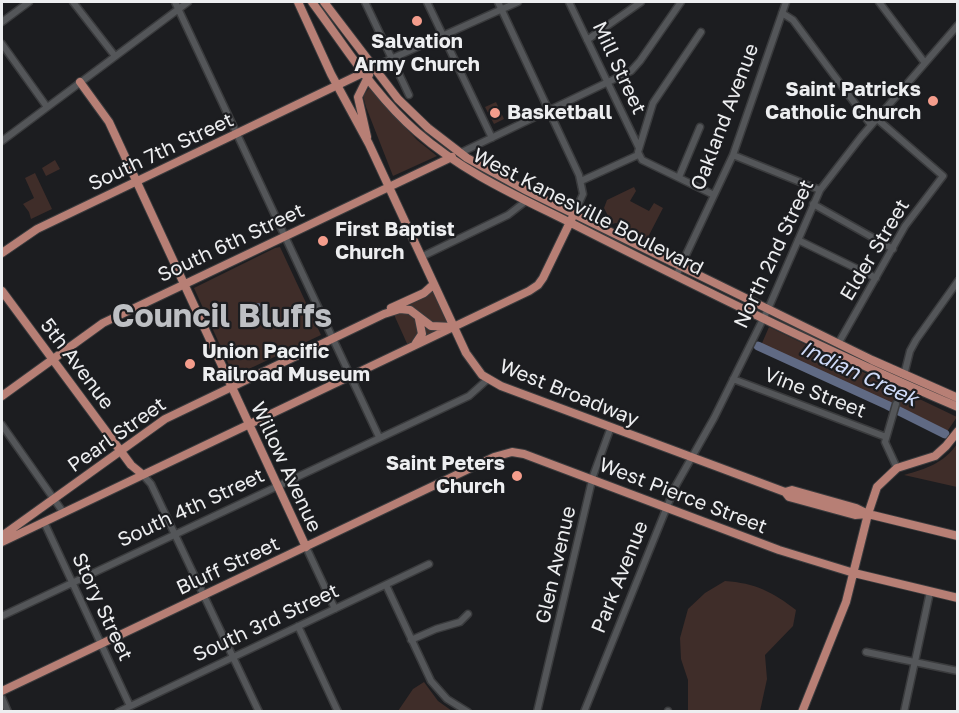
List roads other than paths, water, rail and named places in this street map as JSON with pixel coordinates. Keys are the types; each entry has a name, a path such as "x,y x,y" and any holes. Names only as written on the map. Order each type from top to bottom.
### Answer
{"main road":[{"name":"West Broadway","path":"298,2 337,85 369,144 471,362 488,379 501,386 785,492 789,497 855,515 868,514 957,536"},
{"name":"West Kanesville Boulevard","path":"312,2 405,121 450,158 478,176 676,276 858,364 957,407"},
{"path":"324,2 373,67"},
{"name":"West Broadway","path":"369,144 357,97 366,74 373,67"},
{"name":"West Kanesville Boulevard","path":"373,67 407,108 438,136 494,174 838,344 957,398"},
{"name":"South 7th Street","path":"2,253 37,229 337,85 366,74"},
{"name":"Willow Avenue","path":"81,82 109,122 306,547"},
{"name":"South 6th Street","path":"2,396 97,326 460,153"},
{"path":"2,542 538,285 574,214"},
{"path":"384,314 401,302 424,293 434,284"},
{"name":"5th Avenue","path":"2,291 121,451 142,474"},
{"name":"Pearl Street","path":"2,536 165,419 384,314 405,309 431,326 454,327"},
{"path":"412,347 422,334 422,325 417,315"},
{"path":"803,711 844,607 877,487 897,468 934,456 946,446 957,431"},
{"name":"West Pierce Street","path":"501,454 518,452 667,506 779,550 854,573 957,598"},
{"name":"Bluff Street","path":"2,692 501,454"}],"street":[{"path":"2,22 28,2"},
{"path":"73,2 115,56"},
{"path":"2,141 115,56 177,5 188,2"},
{"path":"365,2 409,94"},
{"path":"427,2 492,138"},
{"path":"498,2 581,181 583,194 574,214"},
{"path":"373,67 518,2"},
{"name":"Mill Street","path":"570,2 638,151"},
{"path":"587,40 640,2"},
{"path":"460,153 607,83 635,67 681,2"},
{"name":"Oakland Avenue","path":"676,276 733,155 786,2"},
{"path":"879,2 925,63"},
{"path":"177,5 379,437"},
{"path":"782,13 793,20 871,125"},
{"name":"North 2nd Street","path":"692,458 768,309 820,190 876,118 957,25"},
{"path":"700,32 653,103 638,151 642,160 714,195"},
{"path":"2,44 48,107"},
{"name":"Elder Street","path":"838,344 911,217 942,178 942,175 876,118"},
{"path":"679,177 700,127"},
{"path":"581,181 638,151"},
{"path":"733,155 820,190"},
{"path":"421,257 508,216 526,201"},
{"path":"813,204 892,249"},
{"path":"798,240 876,278"},
{"path":"904,375 910,351 916,340 957,281"},
{"name":"South 4th Street","path":"2,616 469,396 488,379"},
{"name":"Vine Street","path":"733,379 886,437"},
{"path":"895,407 886,437 887,447 897,468"},
{"path":"2,425 63,512"},
{"name":"Glen Avenue","path":"537,711 593,479 611,427"},
{"name":"Park Avenue","path":"584,711 667,506 683,471 692,458"},
{"name":"5th Avenue","path":"142,474 151,484 259,711"},
{"name":"Story Street","path":"44,522 130,706"},
{"name":"Willow Avenue","path":"306,547 335,609"},
{"name":"South 3rd Street","path":"118,711 429,564"},
{"path":"386,585 431,681 453,703 468,711"},
{"path":"904,711 930,592"},
{"path":"411,640 460,622 468,614"},
{"path":"298,626 338,711"},
{"path":"866,651 957,671"},
{"path":"2,698 8,711"},
{"path":"137,703 141,711"}],"water":[{"path":"254,303 260,303 265,311 263,317 254,319 249,314 249,308"}],"waterway":[{"name":"Indian Creek","path":"758,346 945,434"}],"place":[{"name":"Salvation Army Church","path":"417,21"},
{"name":"Saint Patricks Catholic Church","path":"933,101"},
{"name":"Basketball","path":"495,113"},
{"name":"First Baptist Church","path":"323,241"},
{"name":"Union Pacific Railroad Museum","path":"190,364"},
{"name":"Saint Peters Church","path":"517,476"}],"district":[{"name":"Council Bluffs","path":"222,317"}]}
